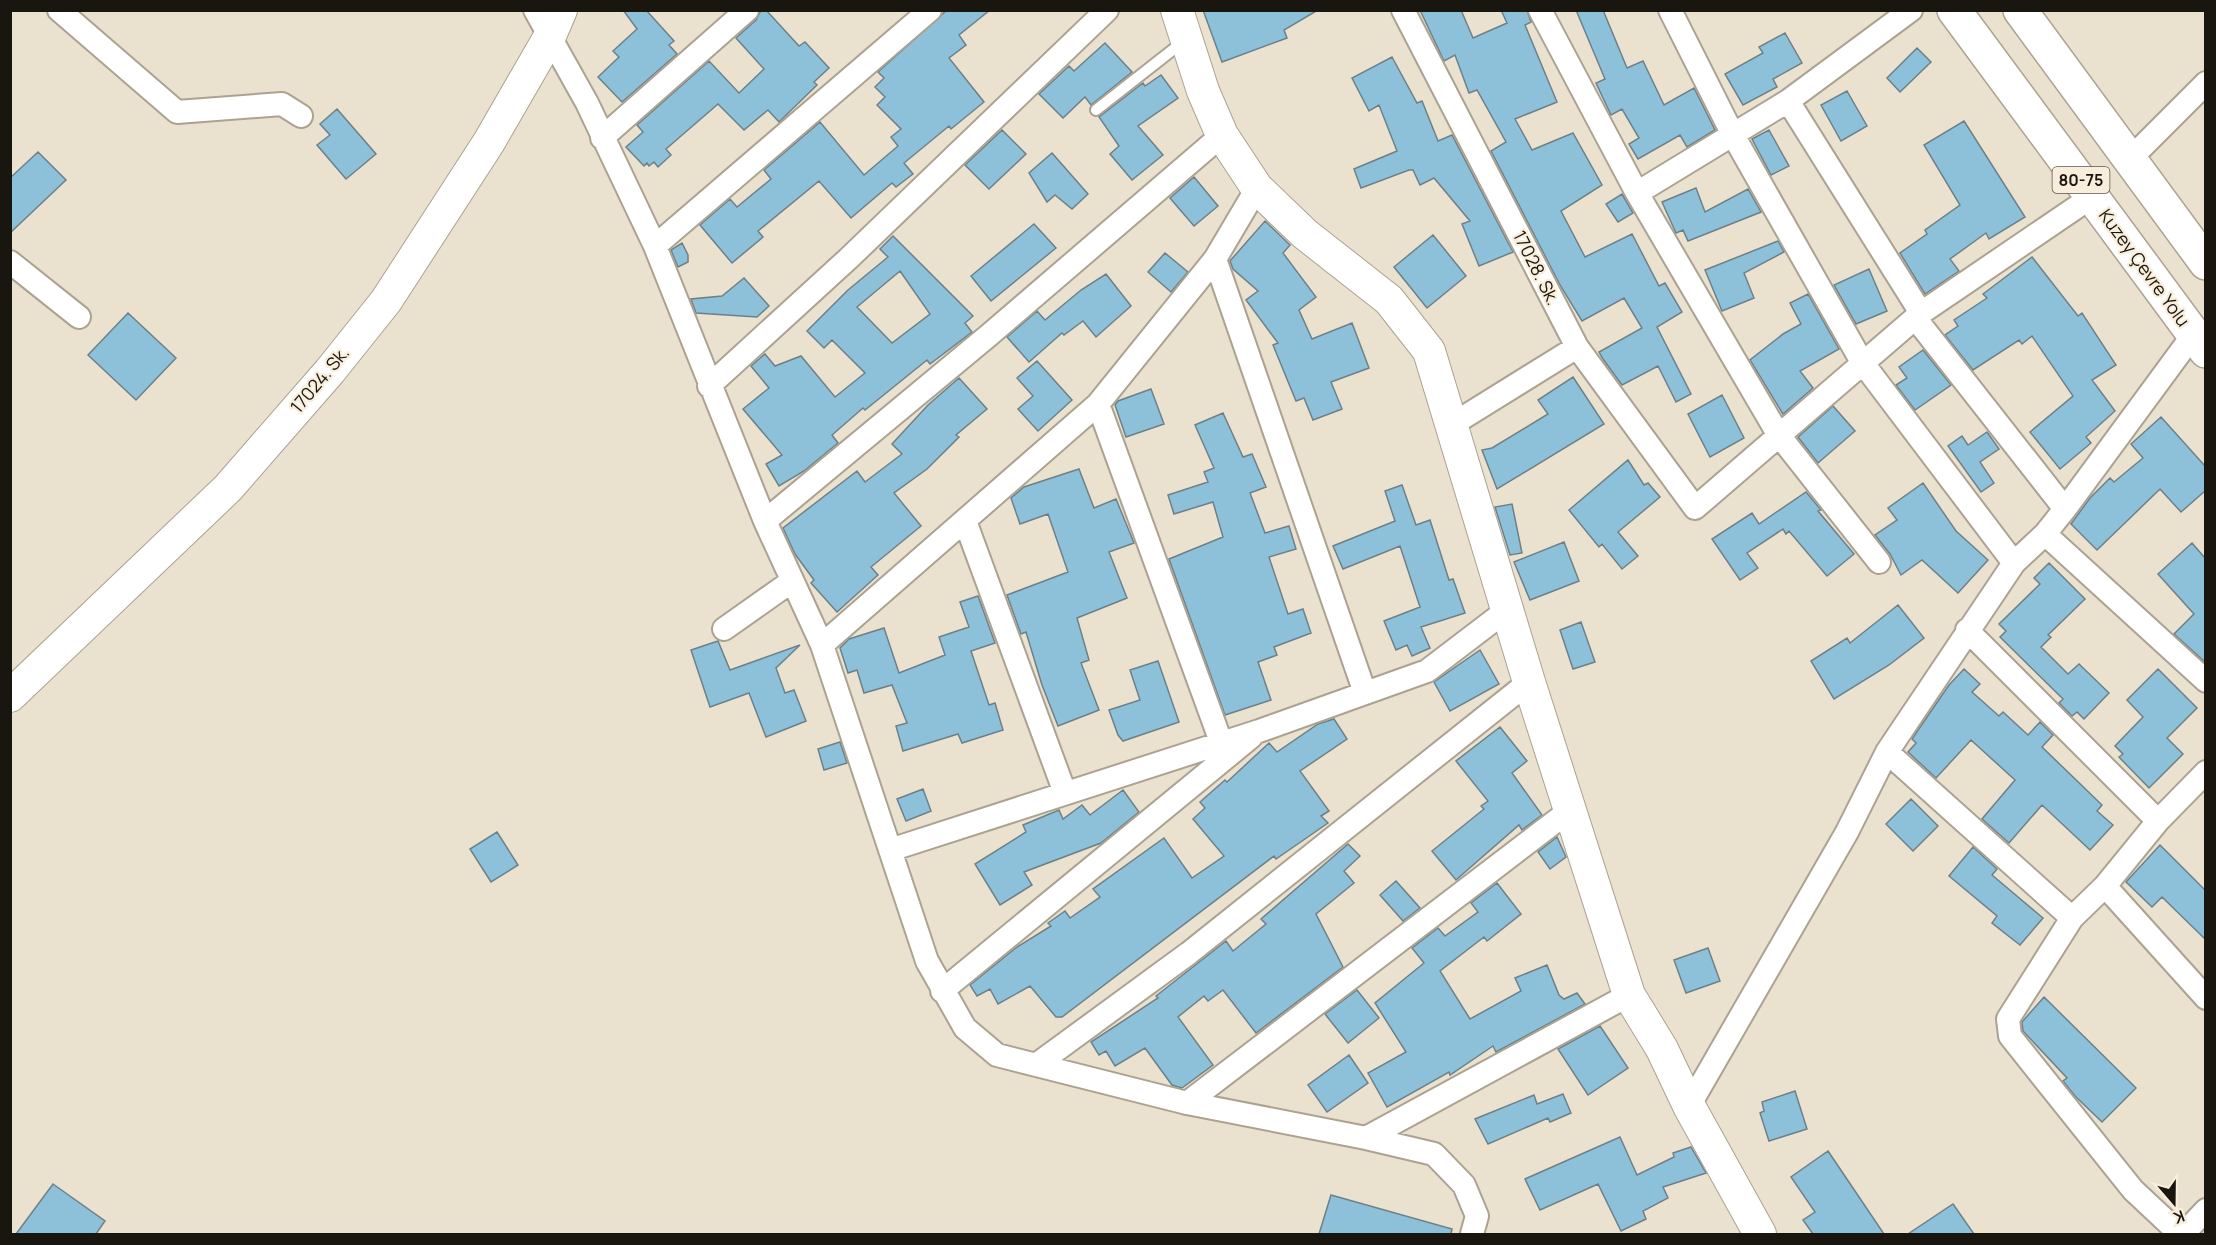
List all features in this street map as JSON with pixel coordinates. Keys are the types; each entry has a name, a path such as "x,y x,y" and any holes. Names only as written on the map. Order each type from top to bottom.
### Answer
{"highway":[{"name":"Kuzey Çevre Yolu","path":"1954,10 2199,343"},
{"name":"80-75","path":"2020,10 2205,263"}],"street":[{"path":"59,10 177,112 282,104 301,116"},
{"path":"535,10 555,24 602,138 655,246 709,386 765,521 822,645 927,961 965,1028 998,1055 1187,1103 1366,1138 1434,1154 1464,1185 1477,1216 1472,1234"},
{"path":"602,138 747,10"},
{"path":"655,246 930,10"},
{"path":"709,386 848,260 1107,10"},
{"name":"17028. Sk.","path":"1403,10 1577,347 1695,508 1778,435"},
{"path":"1540,10 1637,193 1778,435 1879,562"},
{"path":"1670,10 1733,135 1862,362 2014,563"},
{"path":"1637,193 1788,101 1911,10"},
{"name":"17024. Sk.","path":"10,696 228,488 330,371 386,301 489,142 555,24"},
{"path":"1182,25 1203,91 1222,135 1257,188 1305,234 1389,300 1429,351 1453,424 1528,682 1629,995 1662,1049 1689,1106 1760,1234"},
{"path":"2129,160 2205,83"},
{"path":"1788,101 1919,316 2065,509"},
{"path":"765,521 988,336 1222,135"},
{"path":"822,645 1098,404 1215,259 1257,188"},
{"path":"1778,435 1919,316 2093,196"},
{"path":"1215,259 1365,693"},
{"path":"10,262 79,316"},
{"path":"1689,1106 1847,832 1887,752 1967,630 2014,563 2045,534 2199,343"},
{"path":"1453,424 1577,347"},
{"path":"1098,404 1221,742"},
{"path":"965,521 1065,793"},
{"path":"2045,534 2205,681"},
{"path":"724,628 792,581"},
{"path":"890,850 1259,731 1427,671 1507,610"},
{"path":"1967,630 2158,821"},
{"path":"1036,1065 1189,953 1528,682"},
{"path":"942,991 1259,731"},
{"path":"1887,752 2072,918"},
{"path":"2205,772 2158,821 2105,886 2072,918 2008,1019 2010,1036 2133,1191 2182,1234 2205,1210"},
{"path":"1187,1103 1569,811"},
{"path":"2105,886 2205,998"},
{"path":"1366,1138 1629,995"}],"lane":[{"path":"1096,110 1182,25"}],"building":[{"path":"623,10 646,10 674,41 669,45 677,54 622,102 598,77 619,57 613,51 637,29"},
{"path":"761,10 766,10 799,46 805,42 829,68 814,82 817,85 779,122 768,110 744,130 718,104 666,149 671,155 658,167 654,162 649,166 647,163 644,166 626,147 643,132 637,125 709,61 739,93 764,69 736,38 756,20"},
{"path":"947,10 990,10 959,35 966,45 949,58 984,102 951,129 949,126 904,163 913,174 896,187 892,183 851,218 819,181 758,231 763,237 732,263 700,225 730,199 737,207 771,179 764,170 820,122 864,175 898,146 891,137 901,129 877,105 885,97 875,87 884,78 878,72"},
{"path":"1203,10 1318,10 1284,30 1287,38 1222,62"},
{"path":"1420,10 1461,10 1473,38 1507,23 1501,10 1527,10 1531,22 1525,25 1557,102 1515,119 1532,150 1573,133 1602,185 1561,211 1585,257 1632,234 1659,286 1665,283 1682,312 1657,327 1691,394 1676,402 1658,366 1622,385 1603,359 1599,352 1642,328 1624,298 1582,321 1560,285 1491,151 1506,142 1477,90 1469,93 1455,55 1444,61"},
{"path":"1576,10 1603,10 1627,68 1643,61 1664,105 1694,88 1715,130 1687,147 1680,135 1638,159 1629,144 1639,138 1622,109 1611,115 1596,83 1605,79"},
{"path":"1785,33 1802,63 1773,79 1777,87 1743,105 1725,74 1763,53 1759,47"},
{"path":"1105,43 1132,72 1091,105 1085,97 1063,118 1039,94 1069,66 1074,71"},
{"path":"1917,48 1931,62 1900,92 1887,78"},
{"path":"1392,57 1417,103 1422,101 1438,141 1452,135 1513,252 1479,266 1462,224 1470,221 1434,178 1420,185 1413,170 1409,170 1361,188 1354,169 1397,151 1379,105 1369,111 1352,78"},
{"path":"1161,75 1178,98 1138,126 1163,155 1132,180 1110,154 1119,146 1099,117 1143,83 1145,86"},
{"path":"1847,91 1867,126 1841,141 1821,105"},
{"path":"337,109 376,154 346,179 317,145 330,135 320,124"},
{"path":"1964,121 2025,217 1989,239 1986,233 1950,259 1959,271 1925,294 1900,253 1927,234 1925,230 1960,205 1924,145"},
{"path":"1002,130 1026,154 989,189 965,165"},
{"path":"1769,130 1789,166 1771,175 1752,139"},
{"path":"38,152 66,180 10,233 10,178"},
{"path":"1052,153 1088,194 1072,209 1055,195 1047,202 1029,173"},
{"path":"1194,177 1218,206 1194,226 1170,198"},
{"path":"1696,188 1705,212 1748,189 1761,212 1688,241 1683,230 1676,233 1662,202"},
{"path":"1622,194 1633,213 1618,222 1606,204"},
{"path":"1265,221 1290,245 1283,253 1316,297 1299,310 1312,339 1352,323 1369,368 1331,382 1342,409 1313,420 1304,398 1296,401 1273,345 1278,343 1246,300 1258,291 1233,269 1230,261"},
{"path":"1034,224 1056,248 991,301 971,276"},
{"path":"1433,235 1466,276 1427,308 1394,267"},
{"path":"893,236 973,316 965,323 972,332 930,364 927,360 865,410 863,408 832,435 838,443 804,471 779,486 766,464 782,455 743,409 769,388 751,366 765,354 775,366 801,356 835,397 865,373 832,340 824,348 807,331 848,290 888,257 880,249","holes":["900,271 930,314 892,343 857,307"]},
{"path":"1778,241 1784,252 1744,273 1754,298 1722,311 1705,270"},
{"path":"682,243 688,255 688,262 678,267 671,250"},
{"path":"1165,253 1188,272 1171,292 1148,272"},
{"path":"2032,257 2078,316 2082,313 2116,365 2092,380 2115,411 2086,437 2091,443 2060,469 2030,432 2073,396 2032,336 2022,344 2019,340 1973,370 1945,335 1958,326 1954,320 1987,298 1983,294"},
{"path":"1869,269 1887,311 1856,324 1834,285"},
{"path":"1106,274 1131,306 1096,337 1083,321 1064,335 1062,333 1029,362 1007,337 1037,311 1045,320 1081,290"},
{"path":"744,278 769,306 757,317 696,313 691,299 722,296"},
{"path":"1808,294 1839,349 1800,371 1813,388 1783,414 1750,360 1783,334 1801,324 1790,303"},
{"path":"128,313 176,358 136,400 88,355"},
{"path":"1923,350 1951,385 1915,410 1896,385 1907,378 1899,367"},
{"path":"1037,361 1072,400 1038,431 1018,409 1033,396 1017,378"},
{"path":"1573,377 1604,424 1497,489 1482,450 1492,448 1548,414 1538,400"},
{"path":"959,378 987,409 956,435 959,437 927,469 894,493 921,526 871,567 878,575 837,612 811,583 814,580 795,554 783,528 857,471 865,482 902,454 892,444 928,405"},
{"path":"1151,389 1164,424 1126,437 1115,405 1118,401"},
{"path":"1722,395 1744,438 1710,457 1688,414"},
{"path":"1833,406 1855,431 1818,463 1798,437"},
{"path":"1223,413 1243,457 1252,454 1266,487 1250,493 1265,533 1289,526 1296,549 1269,557 1288,614 1303,609 1311,633 1274,647 1277,655 1258,662 1271,700 1225,715 1169,559 1223,537 1213,502 1174,514 1168,495 1208,482 1204,472 1214,468 1195,425"},
{"path":"2161,417 2205,466 2205,491 2181,512 2160,489 2097,550 2071,524 2090,498 2110,478 2114,482 2143,458 2131,444"},
{"path":"1987,432 1999,449 1980,462 1994,483 1981,492 1948,446 1962,436 1968,445"},
{"path":"1628,460 1644,485 1648,483 1660,497 1618,532 1638,556 1622,569 1602,544 1599,547 1569,510"},
{"path":"1079,469 1094,508 1116,499 1134,543 1109,552 1127,598 1077,618 1089,660 1081,663 1099,710 1058,726 1042,685 1026,632 1021,634 1007,595 1068,572 1048,514 1020,524 1011,498 1024,487"},
{"path":"1923,483 1956,531 1988,560 1958,593 1922,560 1901,575 1890,554 1875,535 1897,520 1888,508"},
{"path":"1402,485 1416,525 1430,520 1449,580 1453,579 1465,613 1421,627 1430,648 1412,656 1407,645 1396,650 1384,621 1420,607 1400,546 1343,569 1333,546 1395,521 1385,491"},
{"path":"1806,492 1821,510 1818,511 1854,554 1827,576 1789,531 1786,534 1783,529 1747,553 1758,568 1740,580 1712,539 1752,513 1759,524"},
{"path":"1512,504 1522,553 1510,555 1495,507"},
{"path":"1564,542 1579,581 1530,600 1514,562"},
{"path":"2192,543 2205,558 2205,662 2174,634 2194,614 2158,574"},
{"path":"2049,563 2085,599 2048,635 2051,637 2041,647 2068,674 2079,664 2109,693 2084,719 2077,712 2072,716 2059,703 2063,699 2000,637 2006,631 1999,624 2040,584 2034,578"},
{"path":"978,596 995,643 971,651 989,705 995,703 1003,730 962,743 958,734 903,751 896,726 907,723 892,685 864,693 857,670 848,673 840,648 849,639 884,628 899,673 945,655 939,637 969,627 960,602"},
{"path":"1898,605 1924,638 1889,665 1834,699 1811,661 1847,638 1850,643"},
{"path":"1581,622 1595,662 1573,669 1560,630"},
{"path":"718,641 730,670 800,645 776,668 785,693 794,690 806,721 766,737 749,693 710,707 691,650"},
{"path":"1480,650 1499,684 1450,711 1434,682"},
{"path":"1158,661 1179,722 1123,741 1118,735 1109,710 1140,700 1130,670"},
{"path":"1964,669 1980,684 1972,692 1999,716 2003,712 2028,735 2040,722 2053,735 2042,747 2102,805 2097,811 2113,825 2090,850 2042,805 2009,843 1982,819 2015,780 1971,740 1936,778 1908,752 1916,743 1912,739 1949,685"},
{"path":"2158,669 2197,708 2167,738 2183,754 2149,788 2119,757 2123,754 2115,746 2143,717 2127,700"},
{"path":"1334,719 1347,739 1300,771 1329,811 1321,816 1328,823 1276,859 1274,856 1062,1017 1056,1017 1030,986 998,1004 990,989 977,996 970,985 1017,947 1051,926 1048,923 1065,911 1070,918 1100,897 1093,889 1164,838 1192,878 1224,856 1193,819 1205,808 1200,802 1225,780 1227,782 1269,743 1277,752 1318,724"},
{"path":"1500,727 1527,761 1512,773 1542,815 1522,830 1519,825 1456,880 1432,851 1484,809 1481,806 1488,801 1456,761"},
{"path":"840,742 847,763 824,770 818,749"},
{"path":"923,789 931,811 906,821 897,799"},
{"path":"1123,790 1139,812 1101,843 1024,872 1032,885 1000,905 975,864 1026,832 1023,825 1059,810 1063,819 1082,805 1090,815"},
{"path":"1911,799 1938,826 1913,851 1886,824"},
{"path":"497,832 518,865 491,882 470,849"},
{"path":"1557,837 1566,857 1550,869 1538,852"},
{"path":"1348,844 1360,856 1344,871 1354,883 1316,914 1343,967 1256,1033 1223,990 1208,1001 1204,996 1178,1017 1213,1065 1182,1088 1172,1085 1145,1048 1115,1066 1106,1051 1099,1055 1091,1042 1158,998 1156,996 1226,941 1233,951 1266,924 1261,919"},
{"path":"2160,845 2205,890 2205,939 2162,897 2152,907 2126,882"},
{"path":"1973,847 1997,869 1992,875 2043,918 2020,945 1992,923 1997,916 1949,876"},
{"path":"1396,881 1420,908 1403,921 1380,895"},
{"path":"1497,883 1521,914 1487,941 1484,937 1440,971 1470,1019 1521,991 1515,978 1547,965 1559,995 1564,999 1577,993 1585,1004 1496,1052 1493,1046 1450,1075 1449,1072 1387,1107 1368,1073 1406,1052 1375,1003 1424,963 1412,948 1438,928 1445,936 1478,912 1471,903"},
{"path":"1708,948 1720,981 1686,993 1674,960"},
{"path":"1357,990 1379,1018 1348,1043 1325,1014"},
{"path":"2044,997 2136,1088 2102,1122 2075,1096 2063,1081 2067,1078 2023,1031 2022,1022"},
{"path":"1600,1026 1628,1068 1588,1095 1558,1049"},
{"path":"1349,1055 1368,1083 1327,1112 1308,1085"},
{"path":"1795,1091 1807,1129 1769,1141 1760,1113 1764,1111 1762,1102"},
{"path":"1563,1094 1571,1113 1550,1122 1548,1118 1488,1144 1475,1119 1534,1095 1537,1104"},
{"path":"1620,1137 1637,1175 1674,1157 1673,1153 1691,1147 1706,1173 1663,1187 1668,1198 1643,1211 1646,1219 1621,1231 1598,1184 1540,1210 1525,1179"},
{"path":"1828,1151 1884,1234 1813,1234 1803,1220 1815,1212 1791,1177"},
{"path":"53,1184 105,1221 96,1234 16,1234"},
{"path":"1331,1195 1452,1229 1451,1234 1319,1234"},
{"path":"1953,1204 1974,1234 1908,1234"}]}
